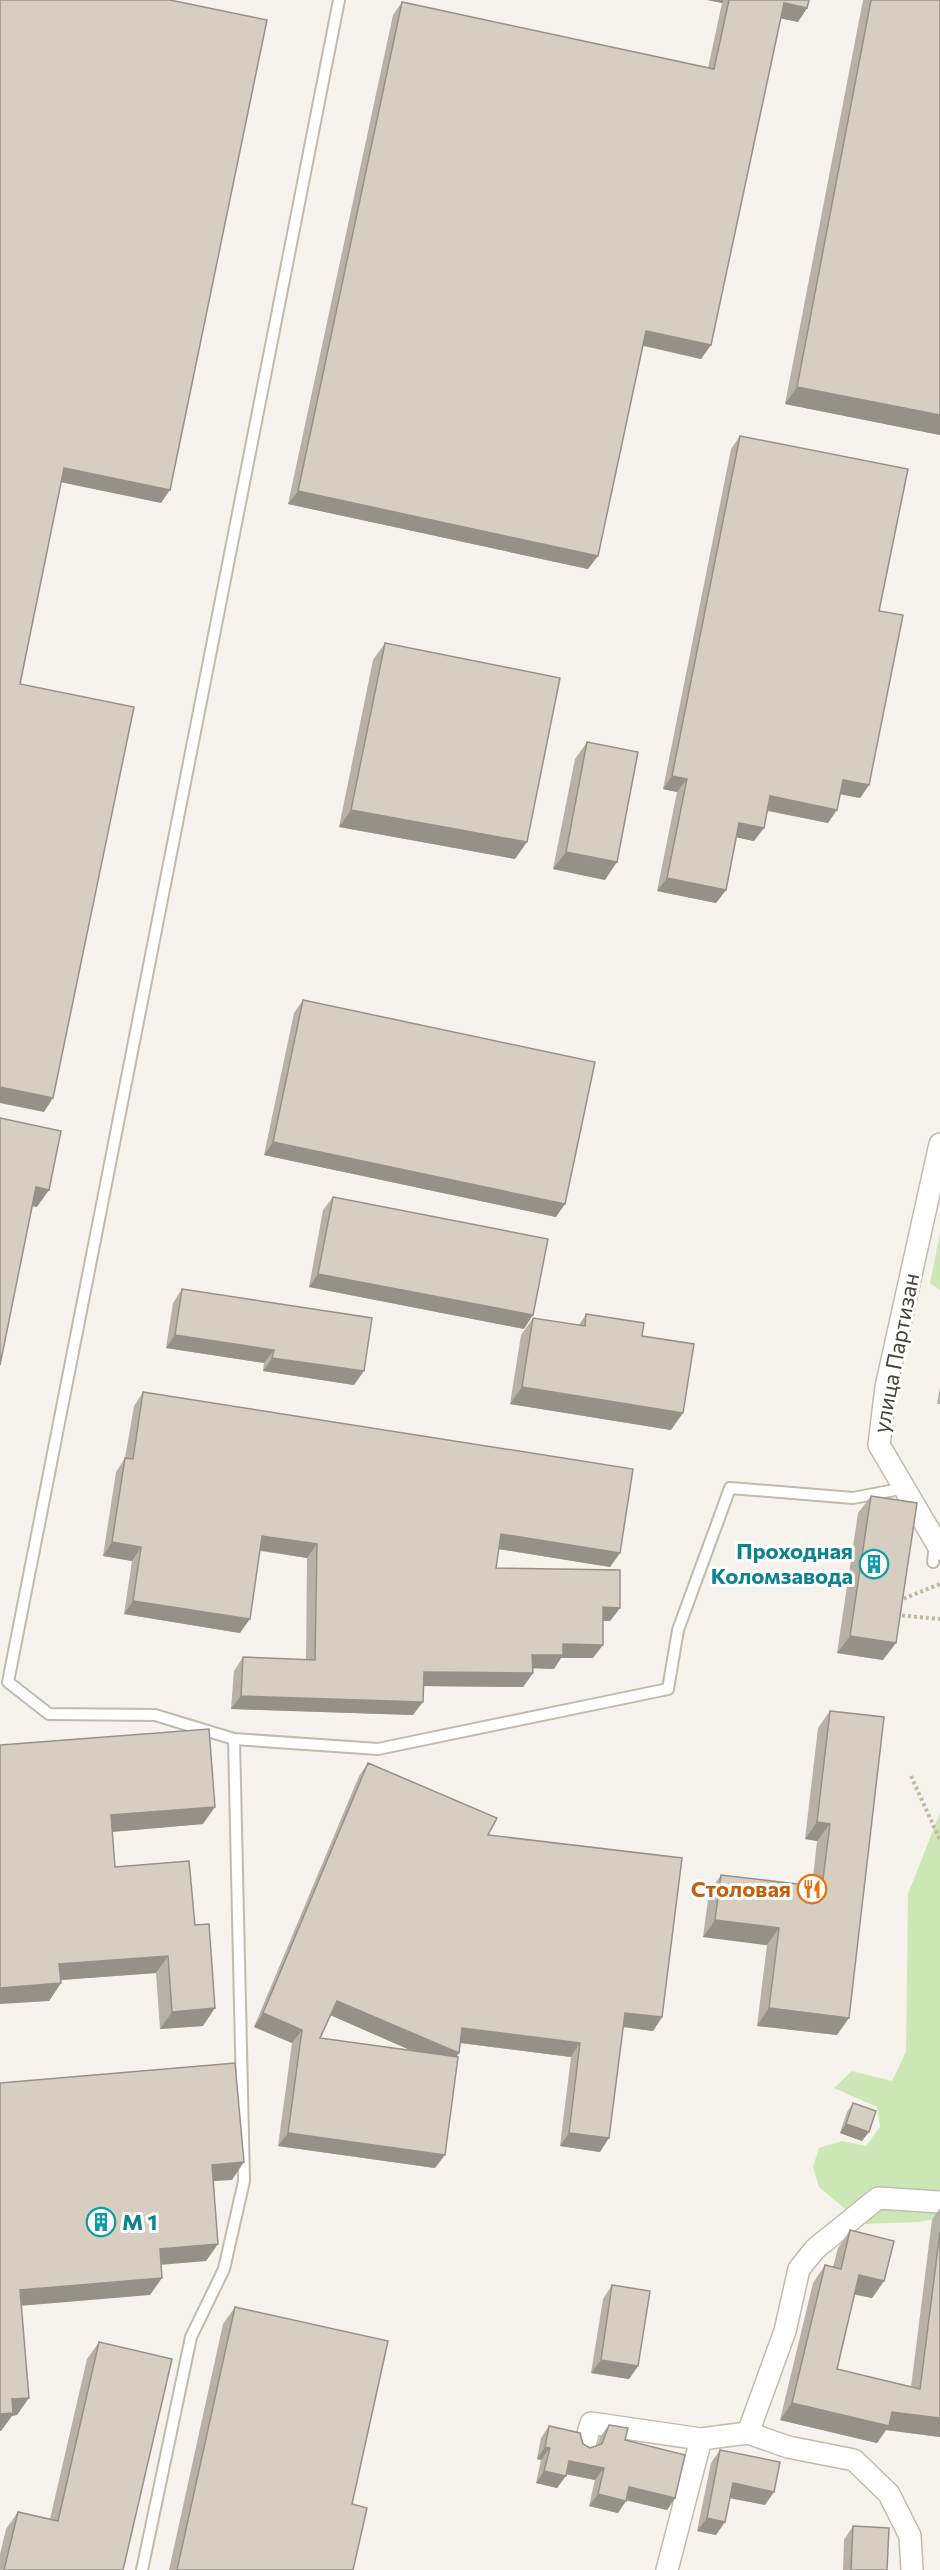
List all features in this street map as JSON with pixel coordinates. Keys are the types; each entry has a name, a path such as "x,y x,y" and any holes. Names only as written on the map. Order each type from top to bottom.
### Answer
{"street":[{"name":"улица Партизан","path":"936,1550 879,1444 885,1388 940,1144"},
{"path":"748,2433 785,2331 798,2269 815,2249 878,2198 940,2202"},
{"path":"584,2448 591,2423 701,2439 748,2433 788,2447 854,2460 889,2494 910,2536 912,2570"},
{"path":"668,2570 701,2439"}],"lane":[{"path":"339,0 8,1682 49,1714 155,1715 234,1739 378,1749 668,1689 678,1630 730,1488 853,1498 904,1488"},
{"path":"142,2570 191,2337 224,2269 244,2181 234,1739"}],"path":[{"path":"940,1584 898,1600 896,1615 940,1619"},
{"path":"910,1776 940,1840"}],"green space":[{"path":"940,1233 940,1290 930,1283"},
{"path":"940,1813 940,2218 919,2222 863,2224 819,2187 813,2167 819,2148 842,2141 866,2146 880,2127 877,2107 834,2088 852,2071 892,2081 906,2052 908,1894"}],"building":[{"path":"0,0 170,0 267,20 170,490 64,468 20,684 134,707 53,1098 0,1087"},
{"path":"729,0 809,0 807,8 784,3 711,345 646,331 598,556 298,491 402,2 714,69"},
{"path":"871,0 940,0 940,415 797,387"},
{"path":"740,436 908,469 879,611 903,615 869,785 843,780 837,810 770,796 764,828 739,823 726,890 667,878 687,779 672,776"},
{"path":"385,643 560,678 527,842 351,810"},
{"path":"587,742 638,752 617,862 566,852"},
{"path":"303,1000 595,1062 565,1204 273,1142"},
{"path":"0,1118 61,1131 49,1190 36,1187 0,1365"},
{"path":"333,1197 548,1239 533,1315 318,1274"},
{"path":"182,1289 372,1318 364,1371 272,1358 274,1350 175,1335"},
{"path":"586,1314 644,1323 642,1336 694,1344 683,1413 522,1387 533,1318 585,1326"},
{"path":"143,1392 633,1469 620,1553 501,1534 496,1568 620,1570 620,1608 603,1607 603,1645 563,1644 563,1655 532,1655 533,1673 424,1672 423,1702 241,1696 243,1657 315,1660 317,1544 262,1536 250,1619 133,1601 141,1547 112,1542 125,1458 133,1459"},
{"name":"Проходная Коломзавода","path":"871,1496 917,1503 896,1643 850,1636"},
{"path":"830,1711 884,1717 849,2018 769,2008 779,1928 715,1920 721,1875 822,1887 830,1824 817,1822"},
{"path":"209,1729 215,1807 111,1815 115,1867 189,1861 195,1925 209,1924 215,2008 172,2012 168,1956 59,1964 61,1983 0,1988 0,1745"},
{"path":"368,1763 497,1818 488,1835 682,1858 662,2017 625,2013 609,2138 569,2133 580,2043 462,2028 459,2053 337,2001 320,2038 458,2057 445,2155 288,2133 302,2030 263,2013"},
{"name":"M 1","path":"235,2063 244,2162 212,2165 218,2244 160,2249 162,2278 20,2290 29,2398 12,2399 13,2413 0,2414 0,2083"},
{"path":"853,2103 876,2111 869,2132 846,2124"},
{"path":"850,2230 894,2241 884,2281 859,2275 837,2369 920,2389 940,2232 940,2418 892,2412 889,2426 792,2403 825,2265 841,2269"},
{"path":"612,2285 650,2291 638,2366 601,2360"},
{"path":"235,2307 388,2341 352,2504 367,2508 353,2570 177,2570"},
{"path":"99,2342 172,2359 123,2570 4,2570 18,2512 58,2521"},
{"path":"609,2425 628,2428 625,2440 685,2455 675,2498 629,2487 626,2501 598,2494 604,2468 569,2461 566,2476 544,2471 550,2448 545,2447 549,2426 580,2433 583,2444 590,2448 602,2444"},
{"path":"720,2450 780,2462 774,2492 733,2483 725,2522 707,2518"},
{"path":"853,2526 889,2528 887,2570 851,2570"}],"place":[{"name":"Проходная Коломзавода","path":"874,1564"},
{"name":"Столовая","path":"812,1889"},
{"name":"M 1","path":"101,2222"}]}
